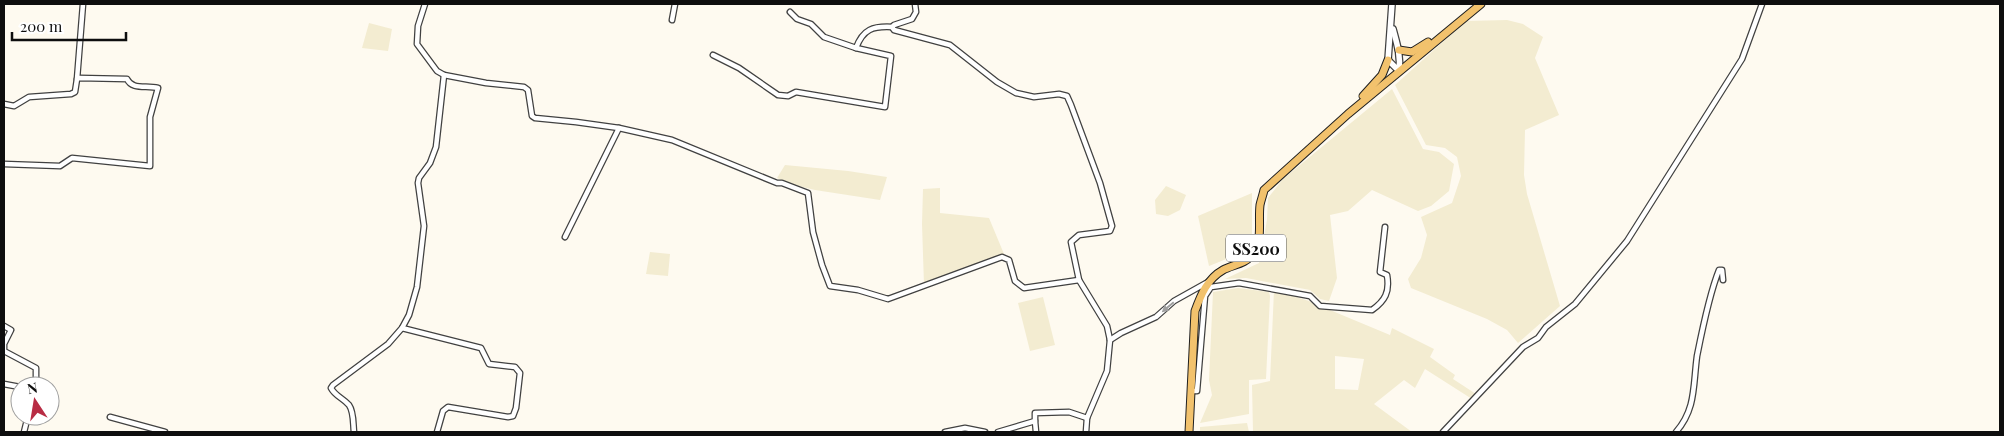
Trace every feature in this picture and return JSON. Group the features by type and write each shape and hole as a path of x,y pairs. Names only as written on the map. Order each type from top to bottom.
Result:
{"main road":[{"name":"SS200","path":"1189,432 1195,311 1202,294 1210,282 1222,271 1248,260 1254,253 1258,242 1260,205 1264,190 1348,114 1481,4"},
{"path":"1399,50 1412,52 1445,32"},
{"path":"1348,114 1382,75 1388,60"}],"street":[{"path":"4,104 14,106 30,97 71,94 75,92 83,4"},
{"path":"425,4 418,26 417,44 432,65 444,75 486,83 524,87 528,90 532,116 535,118 619,128 672,140 777,183 782,183 808,193 813,232 830,286 858,290 888,299 1002,257 1009,260 1015,281 1024,288 1079,280"},
{"path":"672,20 674,4"},
{"path":"856,48 866,30 878,26 892,27 912,19 916,12 915,4"},
{"path":"1392,4 1388,60 1399,71"},
{"path":"1443,432 1523,346 1538,338 1546,327 1575,304 1627,240 1742,58 1762,4"},
{"path":"712,55 740,68 783,96 796,92 885,107 891,56 856,48 824,37 811,24 797,20 790,12"},
{"path":"1391,25 1399,50 1399,71"},
{"path":"892,27 894,30 950,45 997,82 1016,93 1034,97 1059,94 1067,96 1100,183 1112,226 1110,231 1079,235 1071,242 1079,280 1107,326 1110,340 1107,371 1087,418 1086,432"},
{"path":"354,432 349,405 334,394 330,388 376,355 402,328 409,316 417,287 424,226 418,183 419,178 430,163 436,147 444,75"},
{"path":"4,164 60,166 72,158 150,166 150,117 158,88 133,86 126,79 77,79"},
{"path":"565,236 607,156 619,128"},
{"path":"1191,391 1198,391 1205,296 1211,287 1239,282 1310,296 1320,306 1372,310 1384,302 1388,283 1387,275 1380,272 1385,227"},
{"path":"1676,432 1685,422 1690,412 1698,355 1719,270 1722,270 1723,280"},
{"path":"1110,340 1156,317 1174,301 1210,282"},
{"path":"4,326 11,330 4,344 4,351 36,368 36,376"},
{"path":"402,328 481,348 489,364 514,367 520,373 516,408 513,416 508,417 448,407 443,411 437,432"},
{"path":"1036,432 1035,413 1070,412 1087,418"},
{"path":"110,417 165,432"},
{"path":"998,432 1035,421"},
{"path":"944,432 964,428 985,432"}],"shaded area":[{"path":"1507,20 1523,24 1543,37 1535,58 1559,115 1525,130 1524,175 1527,194 1560,306 1518,343 1507,330 1487,319 1411,288 1408,279 1421,258 1427,235 1421,217 1452,203 1461,176 1457,157 1445,148 1426,145 1395,85 1466,21"},
{"path":"369,23 392,29 388,51 362,48"},
{"path":"1392,89 1423,149 1439,152 1454,164 1449,191 1431,206 1418,211 1372,190 1348,211 1330,215 1337,278 1329,301 1320,299 1310,290 1246,278 1225,279 1259,263 1267,220 1268,198 1283,179"},
{"path":"785,165 887,177 880,200 815,190 790,184 777,178"},
{"path":"1166,186 1186,195 1180,210 1168,216 1156,214 1155,200"},
{"path":"940,188 940,213 989,218 1004,254 924,285 923,189"},
{"path":"1252,193 1252,241 1244,252 1209,266 1198,216"},
{"path":"650,252 670,254 668,276 646,274"},
{"path":"1238,288 1269,292 1266,379 1249,380 1249,414 1200,423 1212,395 1209,380 1213,292"},
{"path":"1274,290 1309,301 1324,310 1330,310 1390,335 1392,328 1434,349 1430,357 1455,375 1453,379 1476,394 1472,399 1425,369 1415,388 1404,380 1374,404 1412,432 1253,432 1252,385 1270,381","holes":["1335,356 1364,359 1358,390 1335,389"]},
{"path":"1043,297 1055,345 1030,351 1018,303"},
{"path":"1247,423 1249,432 1200,432 1200,427"}]}
